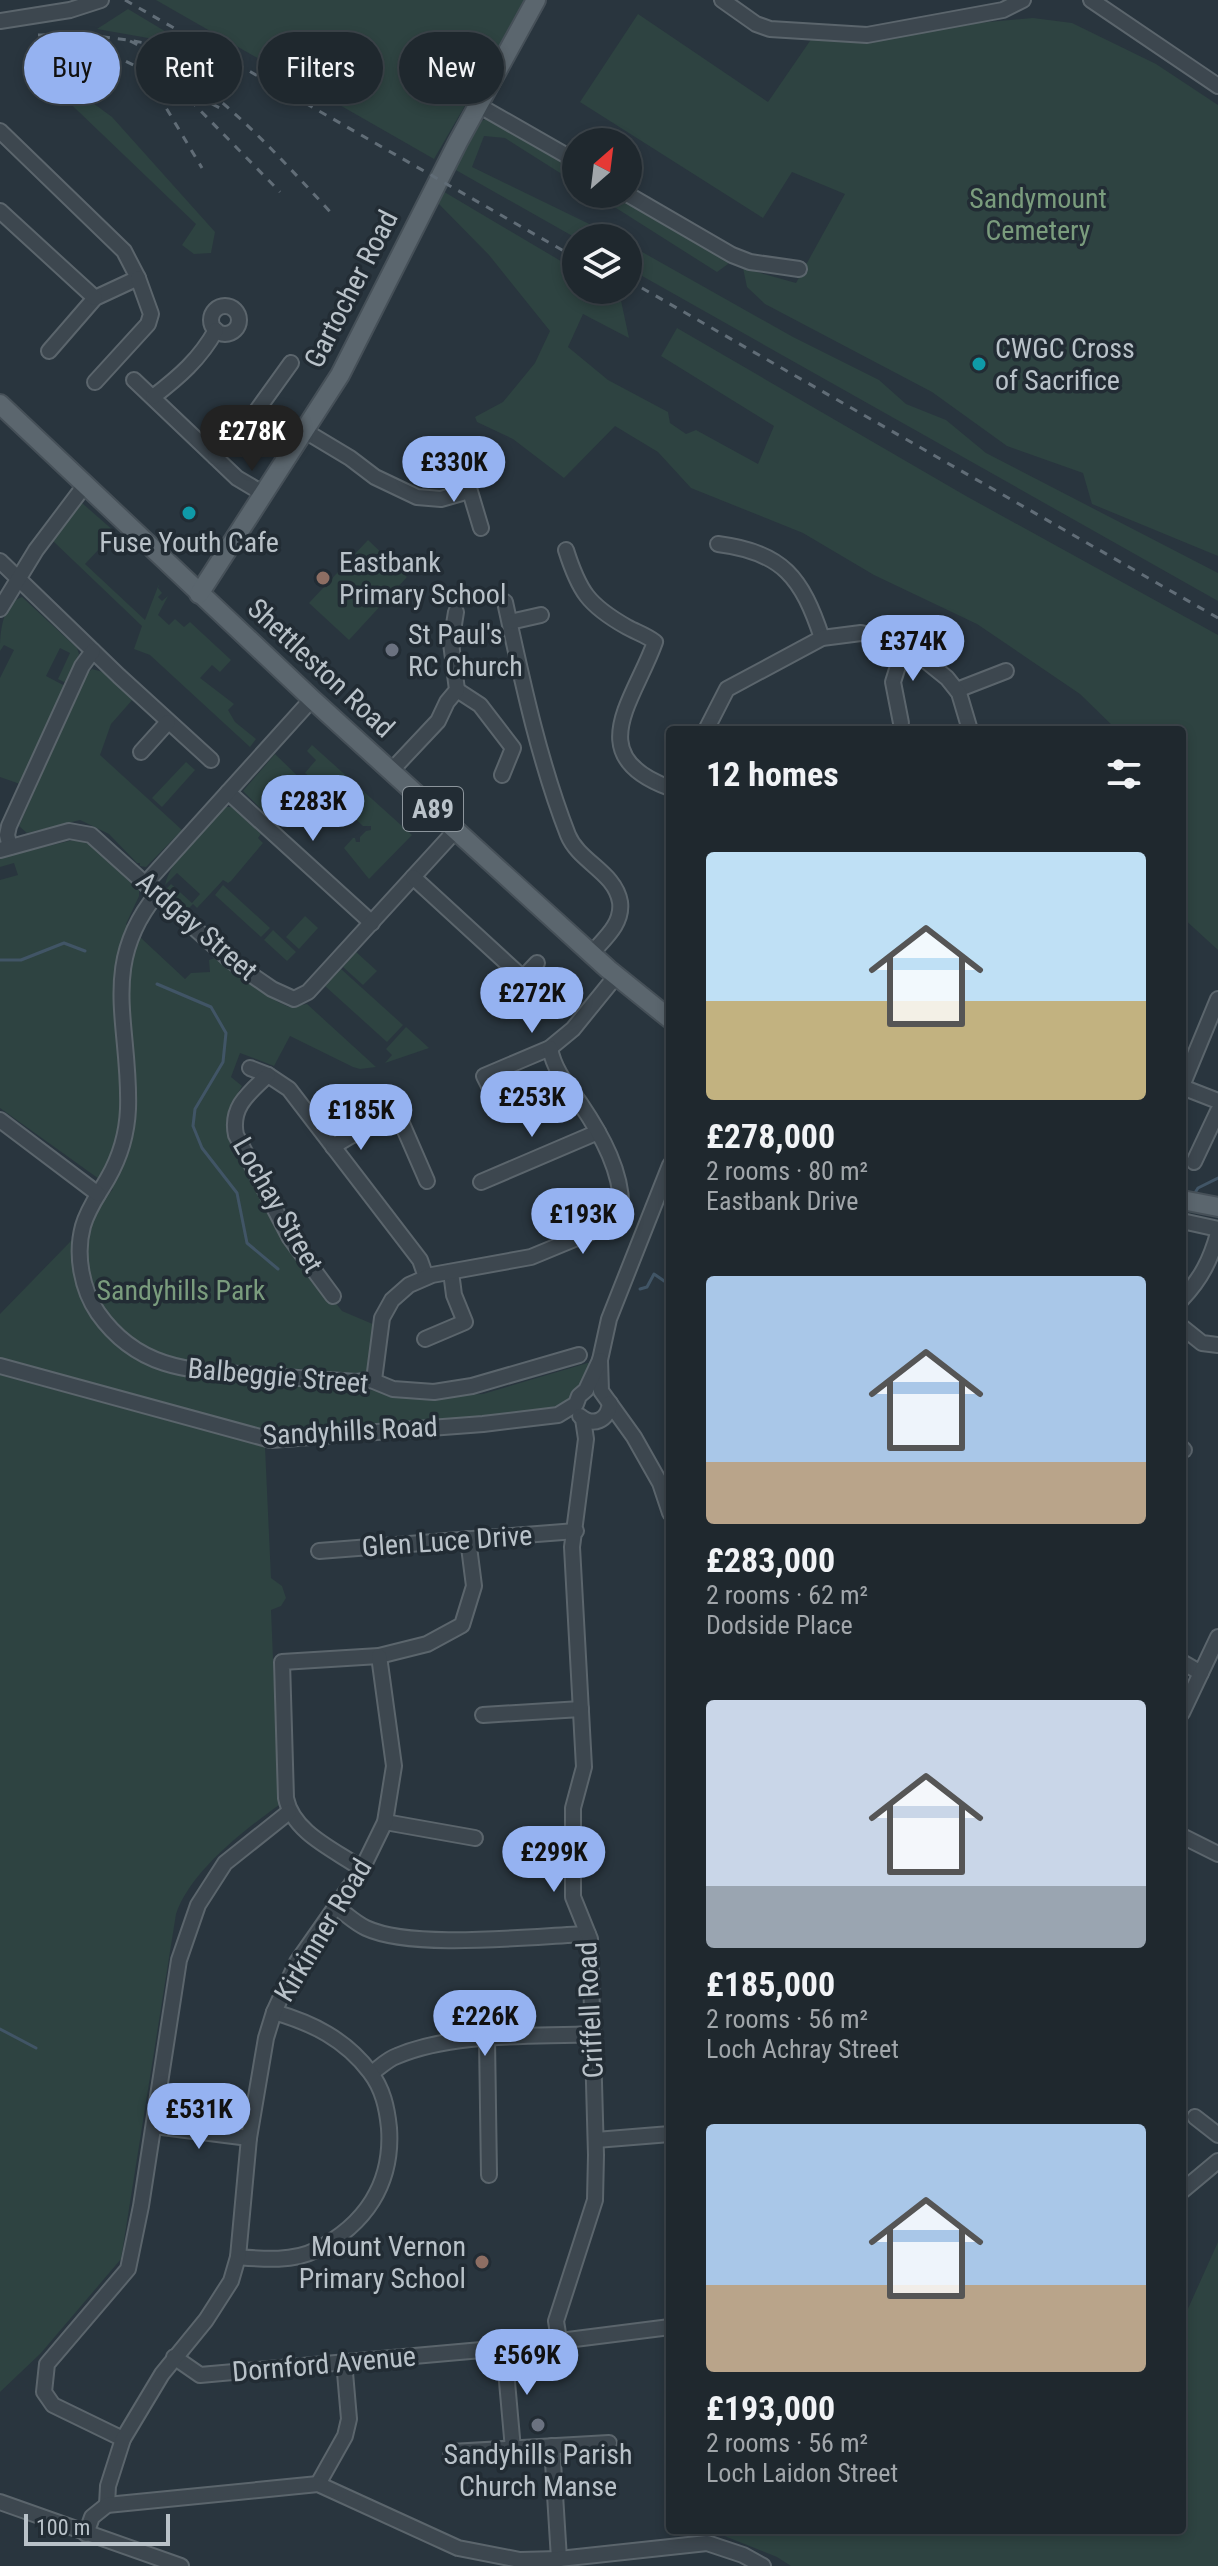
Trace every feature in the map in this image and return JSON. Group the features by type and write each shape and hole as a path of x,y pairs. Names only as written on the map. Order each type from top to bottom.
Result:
{"main road":[{"name":"Gartocher Road","path":"199,594 340,375 478,105 536,0"},
{"name":"Shettleston Road","path":"0,404 312,699 612,972"},
{"name":"A89","path":"612,972 666,1016"},
{"path":"1187,1201 1218,1207"}],"street":[{"path":"722,0 756,24 770,29 867,35 1003,10 1023,0"},
{"path":"1091,0 1218,86"},
{"path":"0,21 70,10 100,1"},
{"path":"478,105 562,153"},
{"path":"0,131 124,251 138,278 151,314 148,324 95,382"},
{"path":"642,203 732,255 750,262 799,269"},
{"path":"0,211 95,298"},
{"path":"49,351 95,298 138,278"},
{"path":"153,397 204,352 216,330"},
{"path":"215,457 240,434 291,363"},
{"path":"266,372 280,381"},
{"path":"134,380 237,478 264,494"},
{"path":"305,431 375,477 417,497 441,499 469,491"},
{"path":"463,468 481,528"},
{"path":"0,609 48,533 85,485"},
{"path":"718,544 747,548 774,561 791,574 810,602 822,638"},
{"path":"566,550 577,583 586,598 603,614 661,641 619,728 620,745 632,767 666,786"},
{"path":"0,561 211,760"},
{"path":"505,602 544,763 567,834 582,857 609,880 620,900 615,926 591,954"},
{"path":"391,771 438,721 457,690 451,643 456,612"},
{"path":"510,622 541,615"},
{"path":"708,726 727,689 822,638 861,633 905,644 947,678 957,690 969,726"},
{"path":"901,723 893,682 905,644"},
{"path":"5,848 9,826 82,666 93,651"},
{"path":"957,690 1006,671"},
{"path":"457,690 480,705 513,748 502,775"},
{"path":"146,883 312,699"},
{"path":"141,752 168,722"},
{"path":"228,792 372,923"},
{"name":"Ardgay Street","path":"5,848 69,831 86,833 101,842 230,960 290,999 306,995 456,830"},
{"path":"413,877 520,981 537,963"},
{"name":"Balbeggie Street","path":"157,894 134,927 122,964 127,1122 119,1155 82,1228 82,1272 88,1298 110,1330 130,1347 156,1361 189,1371 360,1382 374,1380 389,1388 434,1392 472,1386 579,1355"},
{"path":"489,1086 484,1076 550,1048 573,1029 612,972"},
{"path":"1186,1076 1218,999"},
{"path":"374,1380 380,1323 399,1293 426,1277 531,1257 616,1220 621,1213 623,1194 598,1132 553,1064 550,1048"},
{"path":"250,1068 289,1089 420,1260 426,1277"},
{"name":"Lochay Street","path":"268,1075 238,1107 233,1123 236,1135 290,1238 333,1296"},
{"path":"1186,1088 1218,1101"},
{"path":"1194,1162 1218,1111"},
{"path":"333,1147 379,1122 400,1119 427,1181"},
{"path":"0,1120 98,1194"},
{"path":"481,1182 598,1132"},
{"path":"592,1414 593,1390 609,1319 666,1175"},
{"path":"1186,1223 1218,1231 1211,1260 1186,1295"},
{"path":"425,1339 465,1322 454,1295 451,1272"},
{"path":"1186,1330 1202,1343 1218,1345"},
{"name":"Sandyhills Road","path":"0,1366 271,1440 592,1414"},
{"path":"593,1390 579,1396 592,1414 660,1483 666,1501"},
{"name":"Criffell Road","path":"559,2340 556,2321 595,2200 596,2140 588,1934 573,1897 573,1808 584,1767 572,1547 592,1414"},
{"name":"Glen Luce Drive","path":"319,1551 576,1531"},
{"path":"362,1869 301,1828 289,1812 282,1662 379,1656 427,1644 462,1625 474,1586 468,1539"},
{"path":"1186,1705 1218,1637"},
{"name":"Kirkinner Road","path":"107,2505 108,2486 123,2439 174,2357 206,2320 231,2281 238,2257 249,2138 266,2038 274,2012 297,1962 362,1869 385,1822 394,1766 379,1656"},
{"path":"1186,1664 1201,1673"},
{"path":"483,1715 581,1709"},
{"path":"123,2439 53,2405 44,2392 47,2364 128,2269 179,1960 198,1905 225,1863 289,1812"},
{"path":"385,1822 475,1838"},
{"path":"1186,1838 1218,1854"},
{"path":"336,1907 366,1928 398,1937 451,1939 588,1934"},
{"path":"238,2257 263,2259 313,2252 354,2226 372,2202 387,2172 387,2103 372,2073 351,2050 331,2035 308,2022 274,2012"},
{"path":"372,2073 394,2056 426,2046 487,2039 593,2034"},
{"path":"487,2039 489,2175"},
{"path":"1195,2117 1210,2135"},
{"path":"154,2126 249,2138"},
{"path":"596,2140 666,2134"},
{"path":"1186,2188 1218,2161"},
{"name":"Dornford Avenue","path":"174,2357 200,2375 504,2348 666,2327"},
{"path":"504,2348 513,2449"},
{"path":"318,2484 345,2436 349,2419 344,2361"},
{"path":"451,2452 609,2443"},
{"path":"552,2446 559,2559"},
{"path":"86,2534 92,2517 107,2505 318,2484 458,2548 520,2560 559,2559 707,2536 763,2566"},
{"path":"0,2502 181,2566"}],"green space":[{"path":"156,0 526,0 504,38 504,32 399,32 399,104 466,104 434,159 338,104 383,104 383,32 258,32 258,58 242,49 242,32 212,32"},
{"path":"128,9 166,32 136,32 136,36 97,29"},
{"name":"Sandymount Cemetery","path":"638,14 768,102 812,38 875,41 936,28 1033,18 1072,23 1156,64 1218,105 1218,556 1092,504 1083,473 1007,446 932,392 765,304 747,287 743,268 796,283 845,194 792,172 763,218 642,141 642,128 621,128 580,102"},
{"path":"71,104 94,104 112,117 215,232 211,253 194,254 182,245 196,224"},
{"path":"488,118 562,161 562,174 505,138 484,136 472,167 589,224 562,224 562,230 454,169 475,124"},
{"path":"441,190 562,262 562,304 622,304 629,338 583,314 568,347 608,380 668,412 670,423 686,434 696,430 758,464 774,426 661,356 677,328 966,496 1218,635 1218,950 1186,921 1186,726 1113,726 1080,694 977,624 874,575 803,533 691,488 658,452 615,426 564,478 513,439 477,422 475,417 503,402 535,363 550,331 489,255 436,201"},
{"path":"642,207 727,256 728,264 717,272 616,208"},
{"path":"642,252 793,337 879,380 906,404 946,420 986,453 1218,573 1218,601 642,276"},
{"path":"82,503 115,532 85,564 145,620 159,584 162,593 158,597 162,601 168,596 158,615 169,625 175,619 184,627 190,622 231,660 220,672 212,665 200,678 234,704 228,710 235,722 256,739 250,747 150,655 134,649 142,626 53,541"},
{"path":"368,540 407,577 349,640 309,603"},
{"path":"22,597 77,648 79,654 66,683 58,679 70,653 60,648 46,676 65,686 20,784 0,777 0,678 14,650 4,645 0,651 6,612"},
{"path":"92,669 103,672 133,699 111,724 100,755 182,830 146,867 140,866 109,834 80,820 27,833 19,826 86,675"},
{"path":"312,745 412,835 369,879 344,848 353,838 360,842 360,837 371,830 371,826 363,826 347,814 345,812 350,812 350,807 342,807 314,784 319,783 318,778 311,778 305,773 316,760 307,751"},
{"path":"275,754 307,785 274,822 243,791"},
{"path":"186,762 195,770 162,807 152,798"},
{"path":"225,807 232,807 261,834 258,838 263,843 231,881 223,880 197,908 193,904 187,910 165,890 171,884 192,903 200,894 177,873 165,885 174,864 190,843"},
{"name":"Sandyhills Park","path":"73,840 88,843 139,890 126,924 185,979 191,973 210,972 209,960 215,958 278,1002 289,1007 307,1004 376,1067 353,1067 290,1036 274,1066 240,1053 231,1077 242,1086 232,1106 229,1122 229,1128 280,1231 342,1311 375,1325 368,1390 438,1396 483,1394 591,1362 584,1382 572,1396 555,1406 535,1412 271,1433 0,1361 0,1314 69,1243 113,1189 0,1108 0,880 18,875 14,863 0,867 0,858"},
{"path":"223,885 270,928 261,937 215,895"},
{"path":"305,916 318,928 299,949 286,937"},
{"path":"273,930 296,952 287,961 264,940"},
{"path":"356,952 377,971 363,985 343,967"},
{"path":"341,969 403,1025 387,1042 325,986"},
{"path":"406,1027 429,1048 385,1063 392,1055 386,1049"},
{"path":"0,1375 265,1447 271,1578 282,1586 286,1598 281,1606 271,1610 279,1805 206,1867 193,1882 176,1914 121,2259 41,2353 0,2392"},
{"path":"1218,2242 1218,2566 791,2566 777,2557 722,2535 1186,2534 1186,2313"}],"waterway":[{"path":"0,960 21,960 64,943 85,951"},
{"path":"157,984 211,1007 226,1033 223,1062 195,1109 193,1126 202,1148 237,1193 247,1243 278,1269"},
{"path":"1193,1196 1198,1188 1218,1178"},
{"path":"640,1289 647,1287 654,1274 666,1282"},
{"path":"0,2029 36,2048"}],"railway":[{"path":"125,0 562,250"},
{"path":"120,39 136,42"},
{"path":"130,41 189,76 215,97 265,142 335,217"},
{"path":"120,58 222,109"},
{"path":"164,104 202,168"},
{"path":"194,104 280,192"},
{"path":"642,288 1218,618"}],"place":[{"name":"CWGC Cross of Sacrifice","path":"979,364"},
{"name":"Fuse Youth Cafe","path":"189,513"},
{"name":"Eastbank Primary School","path":"323,578"},
{"name":"St Paul's RC Church","path":"392,650"},
{"name":"Mount Vernon Primary School","path":"482,2262"},
{"name":"Sandyhills Parish Church Manse","path":"538,2425"}]}
